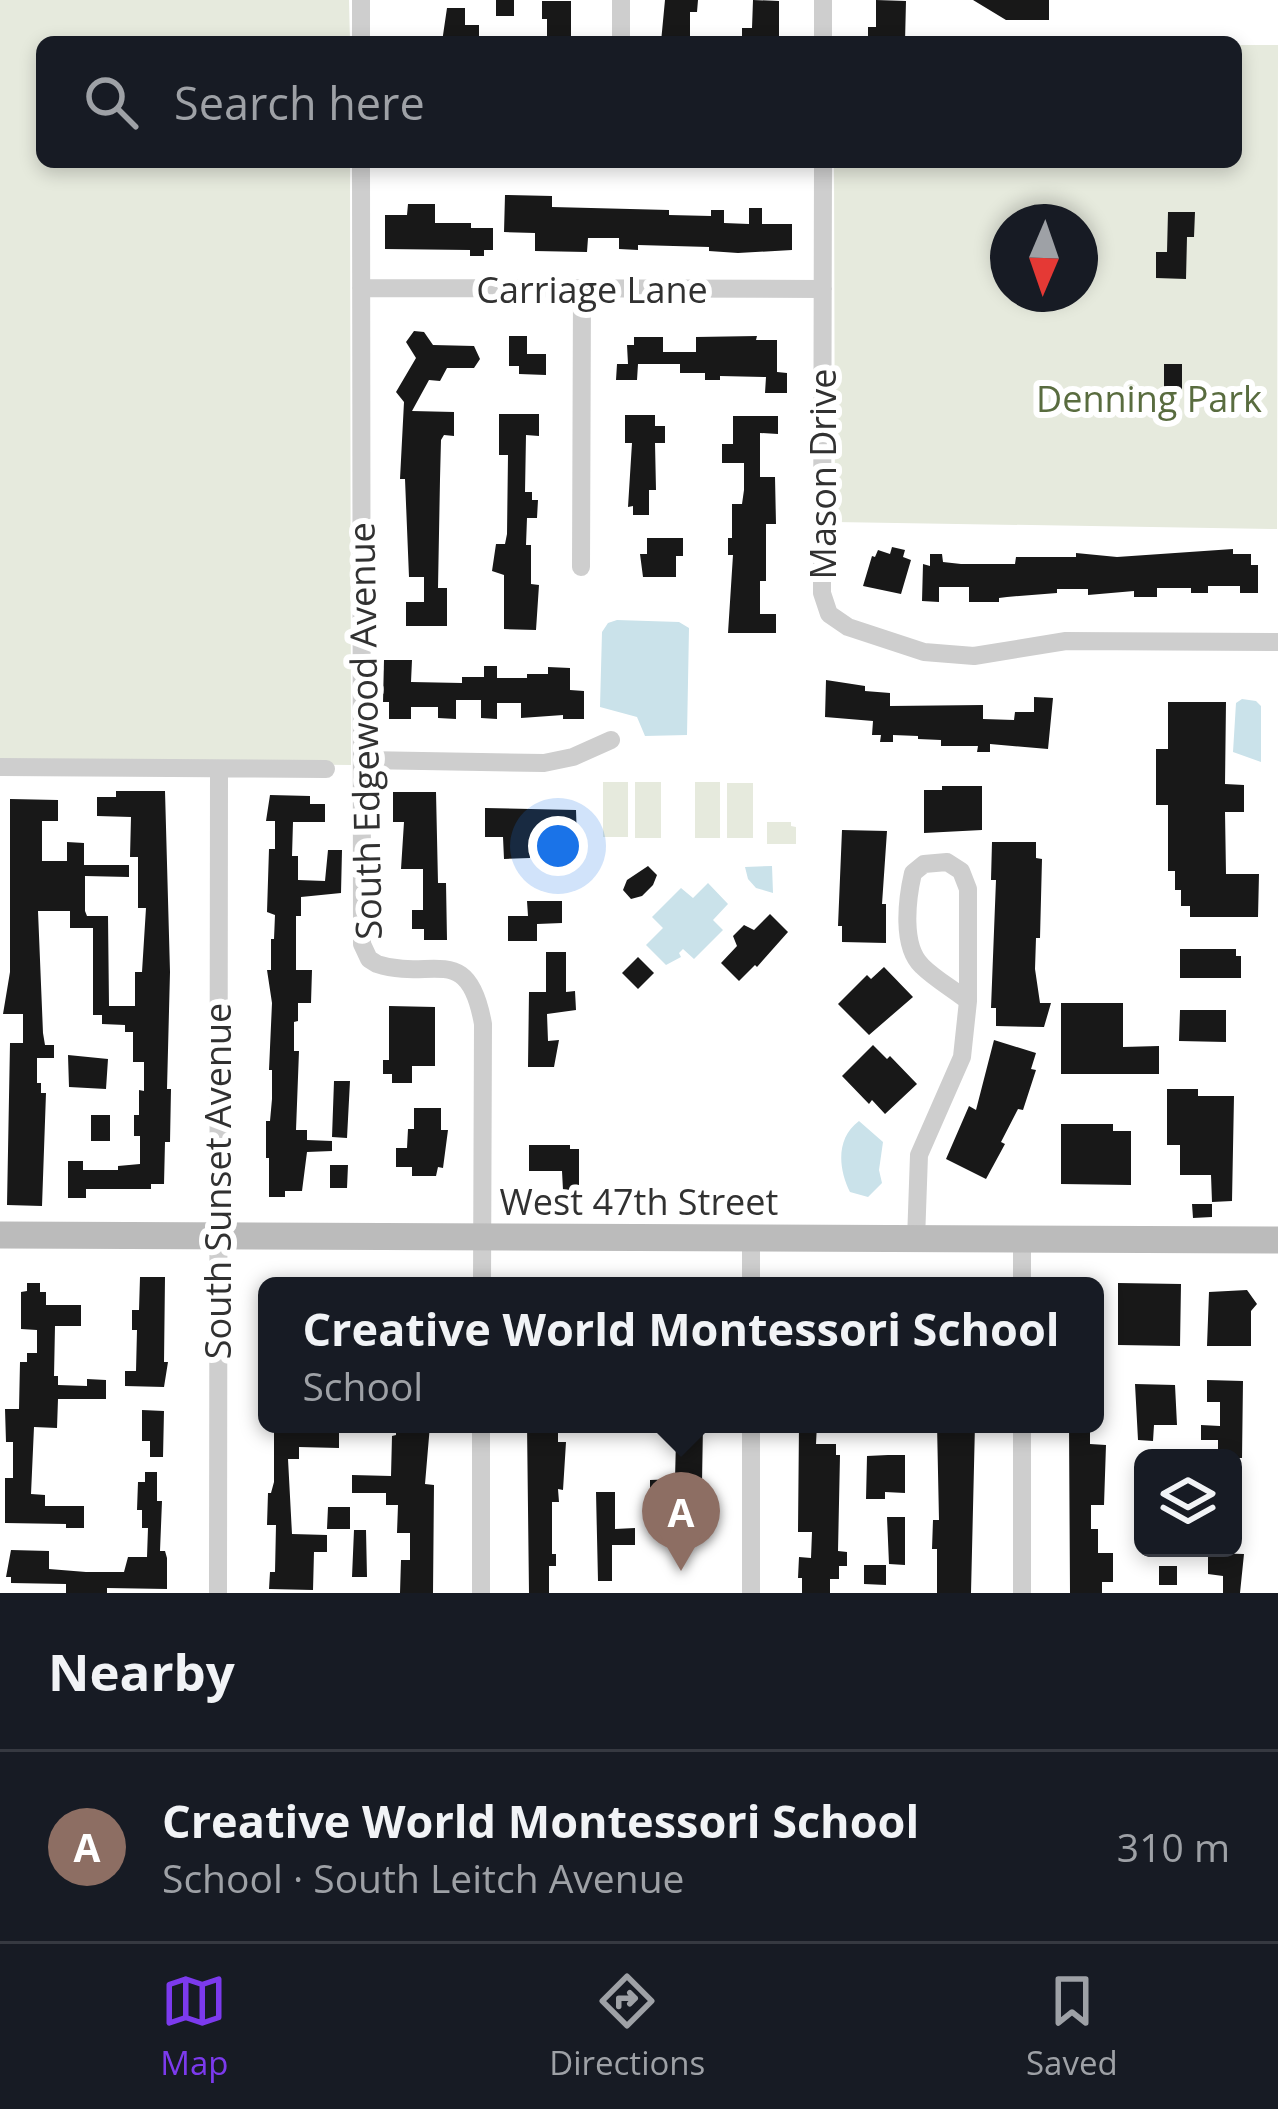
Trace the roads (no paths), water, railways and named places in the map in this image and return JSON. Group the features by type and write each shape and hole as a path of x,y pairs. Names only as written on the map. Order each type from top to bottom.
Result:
{"main road":[{"name":"West 47th Street","path":"0,1235 1278,1240"}],"street":[{"path":"361,0 361,36"},
{"path":"621,0 621,36"},
{"path":"823,0 823,36"},
{"name":"South Edgewood Avenue","path":"361,168 364,952 385,968 443,968 464,977 478,994 483,1024 482,1277"},
{"name":"Mason Drive","path":"823,168 822,593 829,614 848,627 941,654 974,656 1066,641 1278,643"},
{"name":"Carriage Lane","path":"361,288 823,290"},
{"path":"581,568 582,291"},
{"path":"364,760 544,763 611,740"},
{"path":"0,767 326,769"},
{"name":"South Sunset Avenue","path":"218,1593 219,769"},
{"path":"916,1240 919,1155 962,1057 968,1001 968,889 961,871 947,862 924,864 913,873 909,893 910,948 921,965 968,1001"},
{"path":"751,1239 751,1277"},
{"path":"1022,1241 1022,1277"},
{"path":"481,1433 481,1593"},
{"path":"751,1433 751,1593"},
{"path":"1022,1433 1022,1593"}],"water":[{"path":"617,620 679,622 689,628 687,735 645,736 637,717 600,707 602,632"},
{"path":"1242,699 1261,706 1261,762 1233,752 1236,703"},
{"path":"772,866 773,893 756,888 748,879 745,867"},
{"path":"708,883 728,904 713,920 723,930 694,959 683,949 681,957 666,965 646,945 663,928 652,917 681,888 693,898"},
{"path":"859,1121 883,1142 882,1183 868,1197 850,1192 843,1173 843,1145"}],"place":[{"name":"Creative World Montessori School","path":"681,1571"}],"park label":[{"name":"Denning Park","path":"1149,399"}]}
